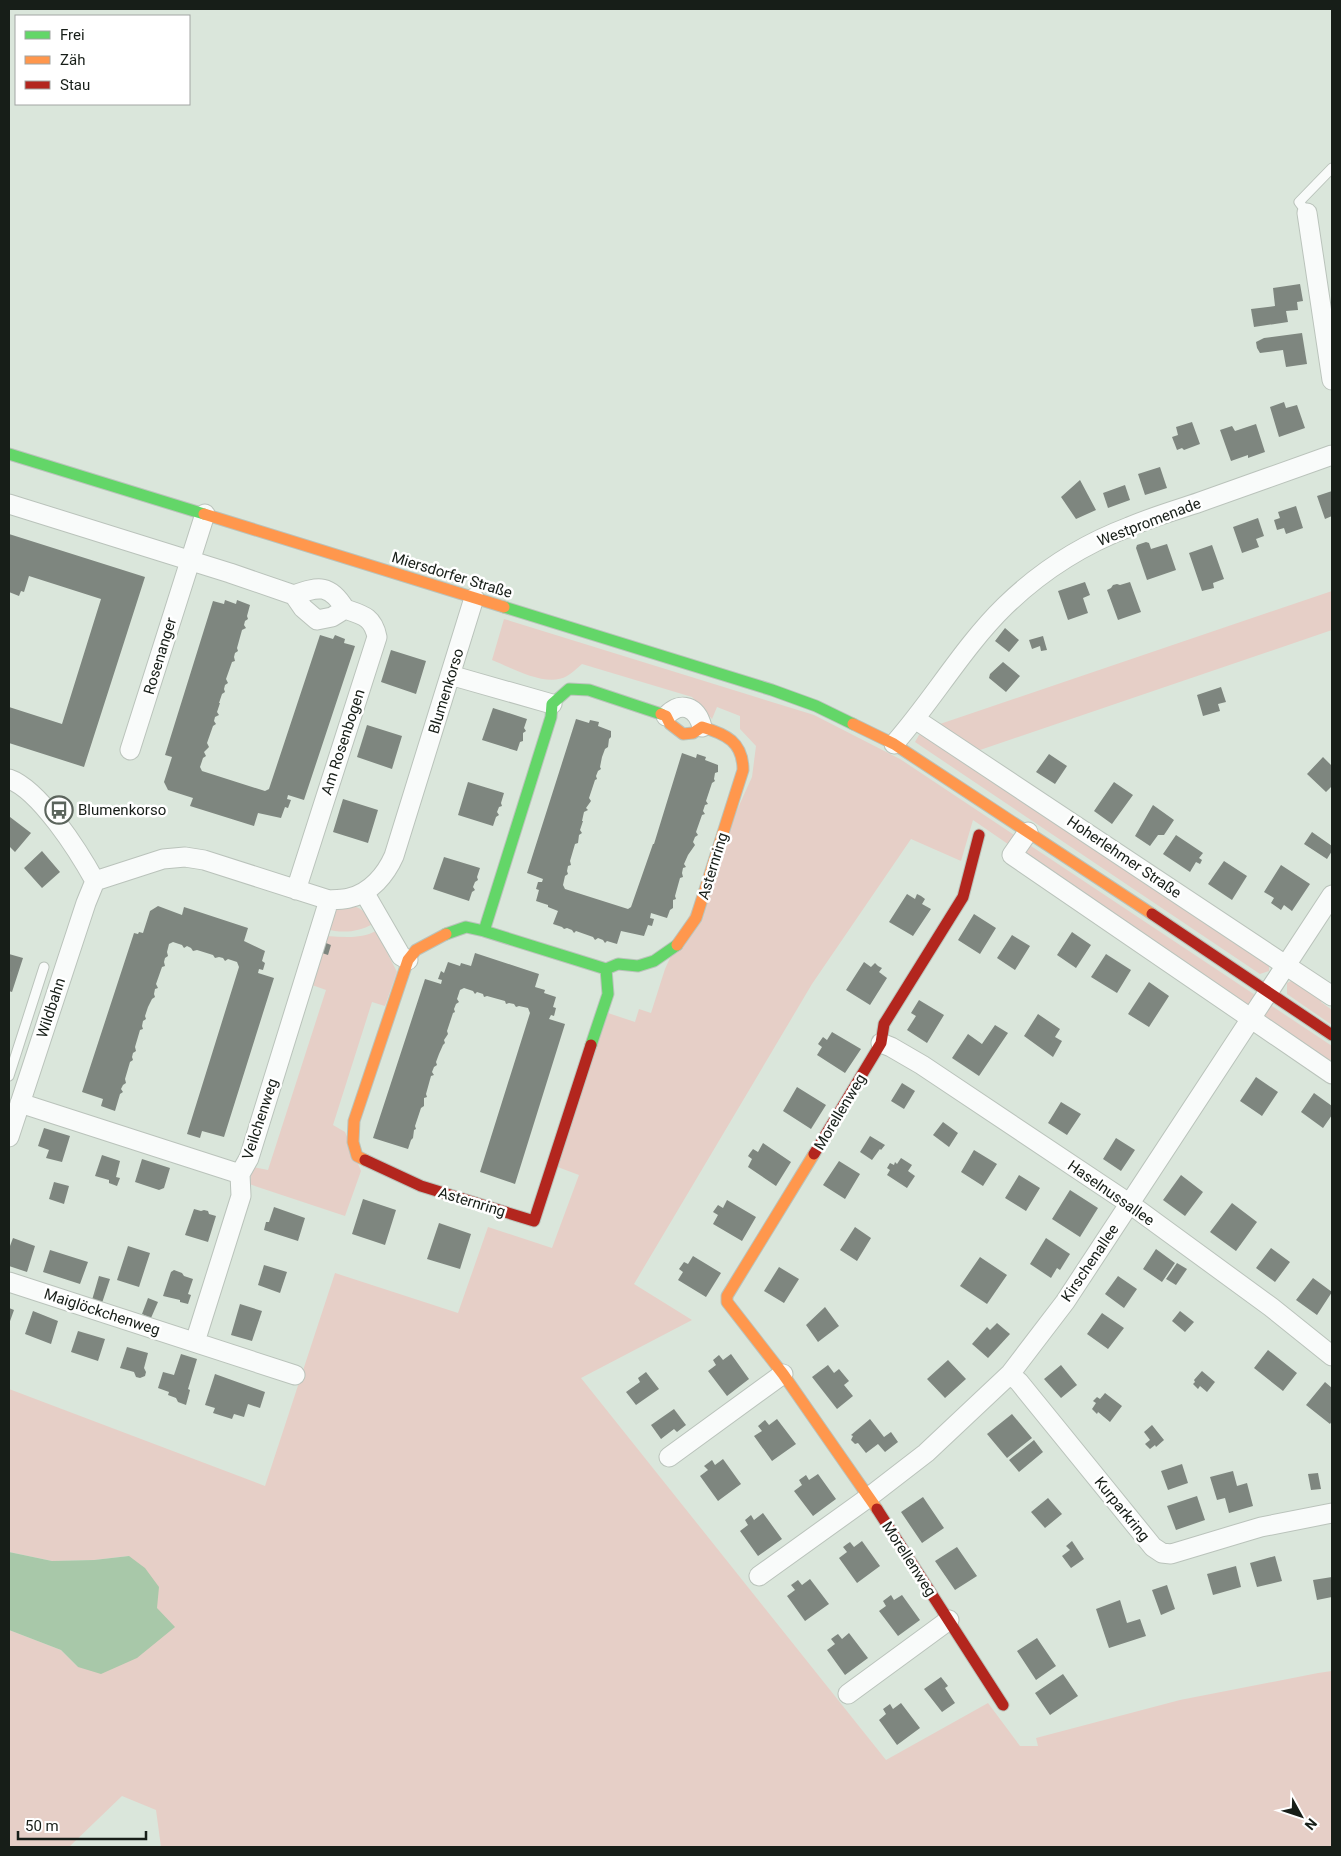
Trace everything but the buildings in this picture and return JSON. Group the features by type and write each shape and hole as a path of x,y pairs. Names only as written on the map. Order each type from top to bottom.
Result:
{"street":[{"path":"1307,213 1332,380"},
{"name":"Miersdorfer Straße","path":"9,454 781,693 816,706 888,740"},
{"name":"Westpromenade","path":"888,740 915,719 982,630 1006,605 1032,583 1063,561 1128,527 1332,455"},
{"path":"9,504 294,595 303,608 317,620 332,617 345,609"},
{"name":"Rosenanger","path":"130,750 204,514"},
{"name":"Am Rosenbogen","path":"294,595 312,589 326,590 337,595 345,609 363,616 375,626 377,637 296,890"},
{"name":"Blumenkorso","path":"95,881 163,859 185,857 204,860 329,900 350,898 364,892 388,870 394,856 474,598"},
{"path":"450,675 552,704 550,717 484,931"},
{"name":"Asternring","path":"552,704 569,689 589,690 666,716 673,709 681,706 691,709 700,719 702,727 728,737 741,751 743,770 696,918 676,947 654,961 638,966 618,964 606,969 466,927 444,934 416,950 408,960 354,1121 353,1142 357,1156 376,1168 429,1189 534,1221 608,994 606,969"},
{"name":"Hoherlehmer Straße","path":"915,719 1332,996"},
{"path":"888,740 1332,1035"},
{"path":"9,779 26,788 37,797 85,862 95,881"},
{"path":"1028,832 1012,855 1332,1074"},
{"name":"Morellenweg","path":"979,835 963,896 884,1024 881,1043 727,1296 727,1302 783,1374 869,1497 1003,1705"},
{"name":"Wildbahn","path":"10,1127 20,1102 38,1017 95,881"},
{"path":"364,892 401,956 408,960"},
{"name":"Kirschenallee","path":"869,1497 926,1453 1010,1374 1065,1302 1332,895"},
{"name":"Veilchenweg","path":"20,1102 240,1174 249,1158 329,900"},
{"name":"Haselnussallee","path":"881,1043 922,1065 1130,1204 1271,1307 1332,1356"},
{"path":"195,1342 241,1196 240,1174"},
{"name":"Maiglöckchenweg","path":"9,1282 296,1375"},
{"path":"668,1457 783,1374"},
{"name":"Kurparkring","path":"1010,1374 1019,1382 1153,1547 1162,1553 1171,1554 1272,1525 1332,1513"},
{"path":"758,1576 869,1497"},
{"path":"848,1694 949,1620"}],"lane":[{"path":"1307,213 1299,202 1332,168"},
{"path":"9,1076 38,1017 44,967"}],"shaded area":[{"path":"1332,591 1332,630 980,750 940,724"},
{"path":"504,619 814,715 900,759 1332,1046 1332,1064 1213,985 973,820 961,861 911,839 812,984 634,1284 692,1320 581,1378 886,1760 988,1703 1020,1746 1038,1746 1036,1738 1180,1700 1332,1671 1332,1847 161,1847 156,1810 122,1796 69,1847 9,1847 9,1630 61,1650 78,1667 157,1608 129,1556 94,1560 52,1561 9,1552 9,1389 265,1486 335,1273 458,1313 488,1227 552,1248 579,1175 555,1166 605,1012 635,1022 639,1009 651,1013 665,969 752,777 756,746 740,729 740,716 717,707 712,719 692,697 582,664 569,675 559,679 550,680 519,672 492,660"},
{"path":"925,734 1269,963 1269,971 1260,974 915,742 919,735"},
{"path":"353,906 363,911 373,924 349,931 325,929 335,909"},
{"path":"376,931 397,972 385,1006 372,1002 333,1125 345,1132 361,1171 345,1216 249,1184 253,1167 268,1170 326,990 312,985 327,936 358,936"},
{"path":"1295,979 1320,995 1321,1002 1332,1010 1332,1025 1287,994 1287,983"},
{"path":"9,1552 52,1561 94,1560 129,1556 145,1568 159,1587 157,1608 175,1627 137,1658 101,1674 78,1667 61,1650 9,1630"}],"traffic: fast":[{"path":"9,454 204,514"},
{"path":"504,607 772,690 816,706 853,724"},
{"path":"484,931 551,717 552,704 569,689 589,690 661,714"},
{"path":"446,934 466,927 606,969 618,964 638,966 654,961 677,945"},
{"path":"591,1045 608,994 606,969"}],"traffic: slow":[{"path":"204,514 504,607"},
{"path":"661,714 666,716 670,724 683,734 693,733 702,727 726,736 740,752 743,770 696,918 677,945"},
{"path":"853,724 894,744 1152,914"},
{"path":"365,1160 357,1156 353,1142 354,1121 408,960 416,950 446,934"},
{"path":"814,1154 727,1296 727,1302 783,1374 877,1509"}],"traffic: jam":[{"path":"814,1154 881,1043 884,1024 963,897 979,835"},
{"path":"1152,914 1332,1035"},
{"path":"365,1160 421,1186 534,1221 591,1045"},
{"path":"877,1509 1003,1705"}],"place":[{"name":"Blumenkorso","path":"59,810"}]}
